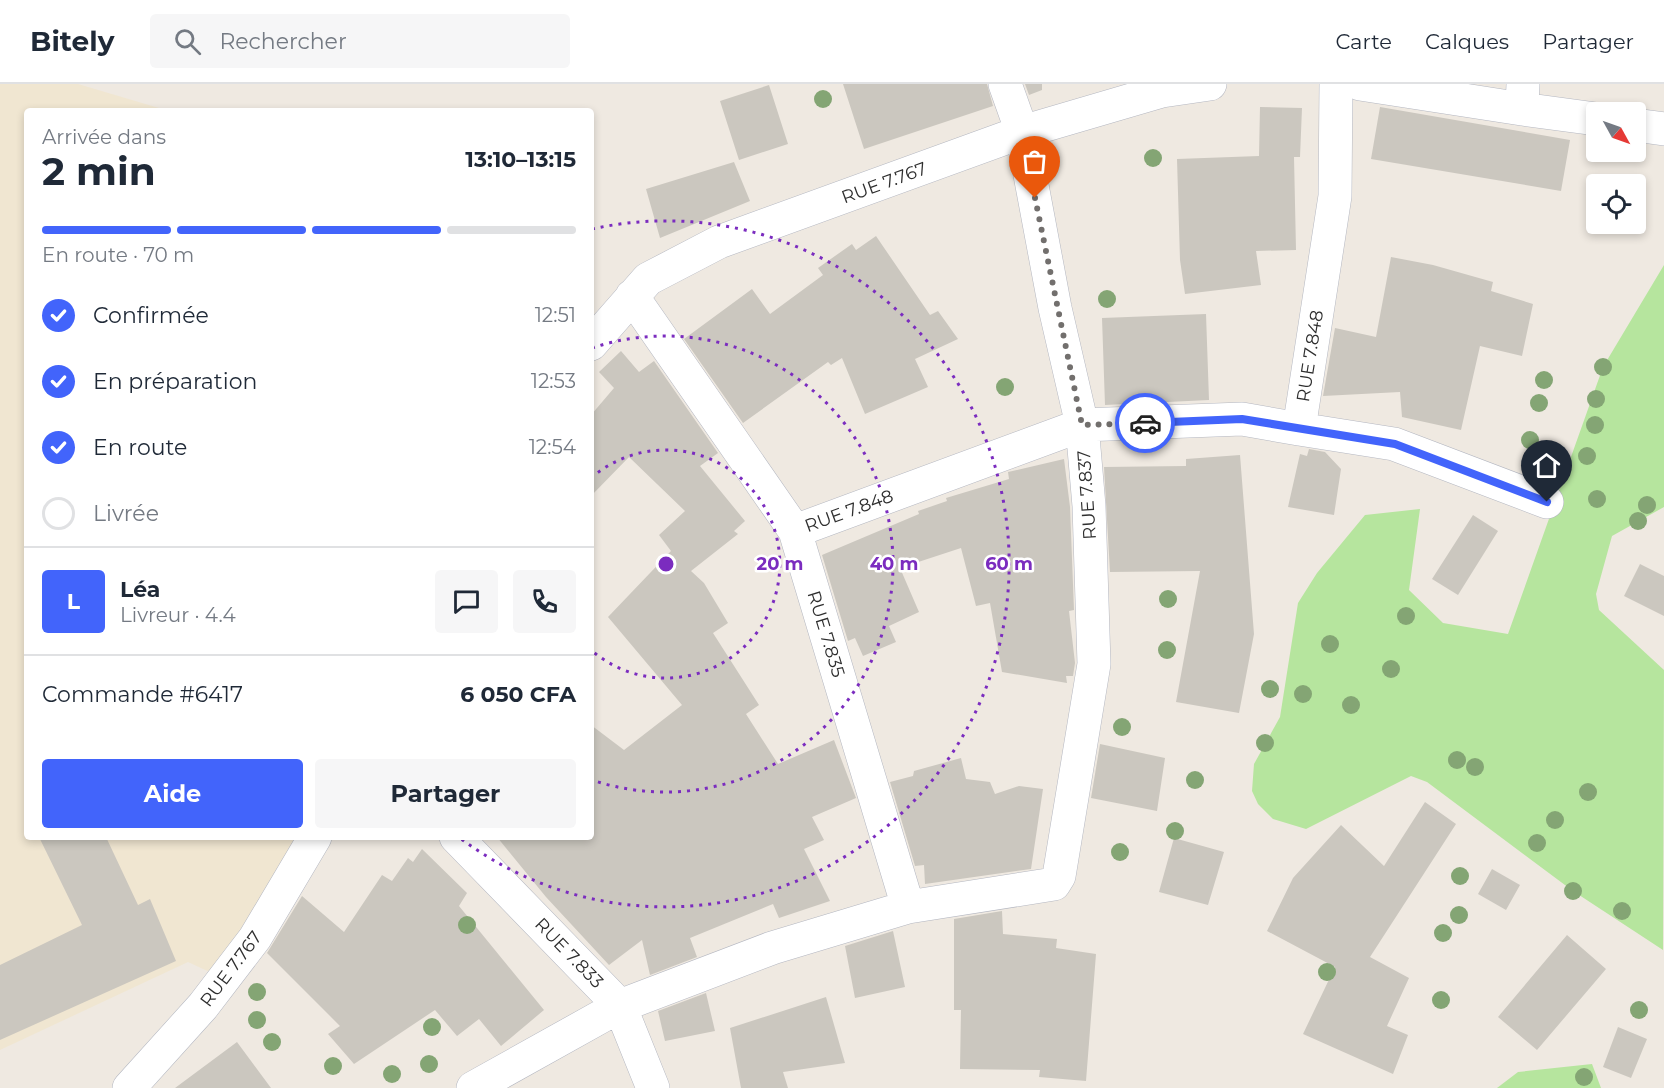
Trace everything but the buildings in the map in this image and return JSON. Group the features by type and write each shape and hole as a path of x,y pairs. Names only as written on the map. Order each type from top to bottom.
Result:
{"street":[{"name":"RUE 7.837","path":"908,907 1054,884 1059,876 1094,664 1089,506 1082,425 1055,308 1023,132 1005,84"},
{"name":"RUE 7.767","path":"594,340 648,279 719,242 1023,132 1162,91 1210,84"},
{"name":"RUE 7.848","path":"795,531 1082,425 1242,419 1299,429 1335,196 1336,84"},
{"path":"1360,84 1522,96 1586,116"},
{"path":"1646,127 1664,129"},
{"name":"RUE 7.835","path":"632,296 795,531 908,907"},
{"path":"1299,429 1395,444 1547,502"},
{"name":"RUE 7.767","path":"129,1088 203,1006 255,938 313,840"},
{"name":"RUE 7.833","path":"459,840 620,1006 652,1088"},
{"path":"473,1088 620,1006 772,948 908,907"}],"shaded area":[{"path":"0,84 78,84 159,108 24,108 24,840 297,840 214,974 188,962 0,1050"}],"green space":[{"path":"1664,265 1664,507 1612,536 1596,594 1599,610 1664,670 1663,950 1573,891 1427,782 1411,776 1306,829 1273,819 1258,804 1252,791 1254,764 1280,717 1298,603 1317,573 1365,515 1420,509 1409,590 1443,623 1508,634 1603,367"},
{"path":"1592,1064 1601,1088 1497,1088 1518,1072"}],"way so far":[{"path":"1035,198 1055,308 1082,425 1145,423"}],"route":[{"path":"1145,423 1242,419 1395,444 1547,502"}]}
